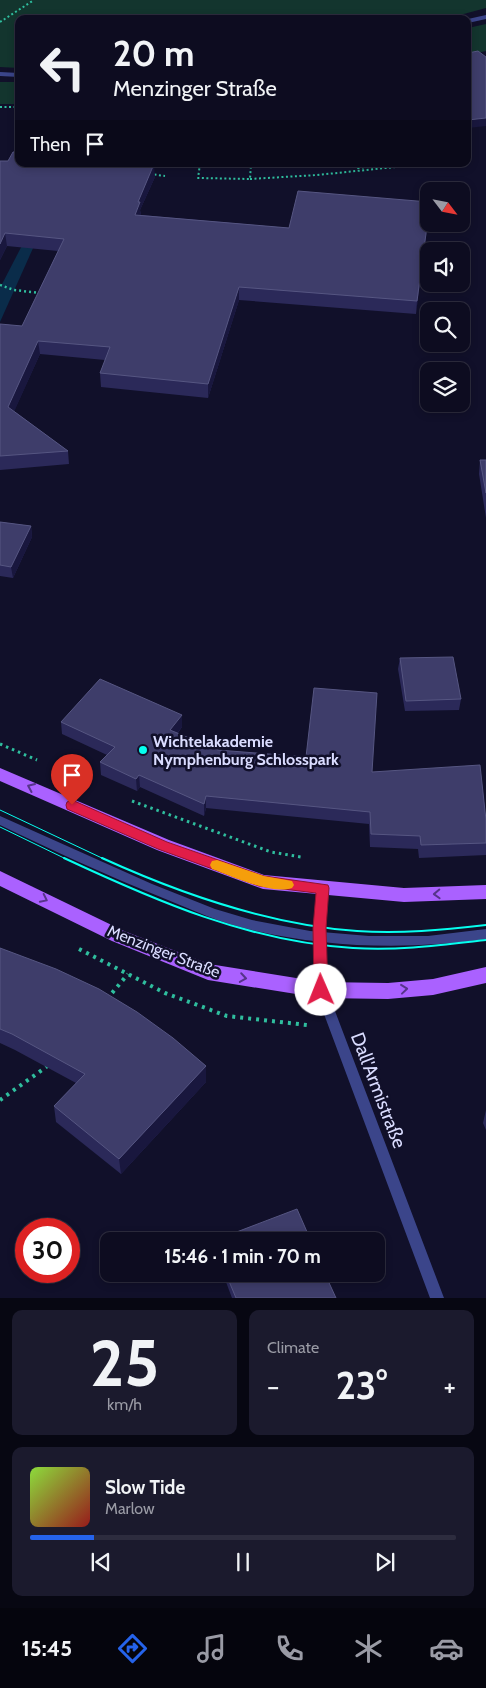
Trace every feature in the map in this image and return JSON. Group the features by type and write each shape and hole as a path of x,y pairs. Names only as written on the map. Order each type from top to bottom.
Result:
{"main road":[{"path":"0,774 163,845 263,882 404,895 486,892"},
{"name":"Menzinger Straße","path":"0,878 118,936 208,972 321,990 388,991 433,987 486,974"}],"street":[{"path":"471,20 486,17"},
{"path":"0,74 15,75"},
{"path":"0,820 86,862 205,910 252,924 343,940 422,942 486,934"},
{"name":"Dall'Armistraße","path":"323,888 320,936 321,990 437,1298"}],"path":[{"path":"0,22 34,0"},
{"path":"0,107 15,107"},
{"path":"200,167 198,178 250,179 382,167"},
{"path":"250,179 251,167"},
{"path":"357,167 369,167"},
{"path":"146,174 165,176"},
{"path":"0,285 14,290 40,293 36,301"},
{"path":"0,744 42,763"},
{"path":"128,800 271,852 305,858"},
{"path":"101,1006 128,974"},
{"path":"0,1100 47,1067 53,1060"}],"green space":[{"path":"0,0 486,0 486,8 460,15 15,15 15,68 0,67"},
{"path":"486,24 486,51 471,54 471,27"},
{"path":"0,82 15,82 15,104 0,104"}],"water":[{"path":"29,232 38,237 0,322 0,288"}],"building":[{"path":"478,51 486,57 486,118 471,120 471,52"},
{"path":"13,152 15,152 15,167 153,167 138,202 140,202 135,215 289,228 298,191 420,201 420,232 426,232 425,242 420,242 420,278 417,301 239,287 208,384 100,373 110,347 38,341 8,407 68,451 0,456 0,324 22,326 64,239 5,233 0,244 0,161 8,161"},
{"path":"480,460 486,460 486,493"},
{"path":"0,522 31,526 11,567 0,565"},
{"path":"453,657 461,699 406,701 400,658"},
{"path":"100,679 182,715 170,730 218,750 306,757 314,688 377,693 372,772 480,765 486,820 486,843 421,845 420,836 371,834 370,812 206,796 204,804 139,775 136,779 100,762 115,747 61,722"},
{"path":"0,948 56,969 99,989 137,1012 173,1038 206,1066 119,1159 54,1106 85,1074 0,1029"},
{"path":"297,1209 307,1232 237,1232"},
{"path":"229,1282 329,1282 336,1298 236,1298"}],"tram line":[{"path":"0,810 104,859"},
{"path":"0,827 66,859"},
{"path":"64,858 133,889 204,917 277,937 315,944 370,949 420,947 486,940"},
{"path":"102,858 163,884 226,906 258,915 324,928 389,932 486,925"}],"slow traffic":[{"path":"217,865 263,882 287,885"}],"place":[{"name":"Wichtelakademie Nymphenburg Schlosspark","path":"143,750"}],"route":[{"path":"72,805 163,845 263,882 323,888 319,928 321,990"}]}
